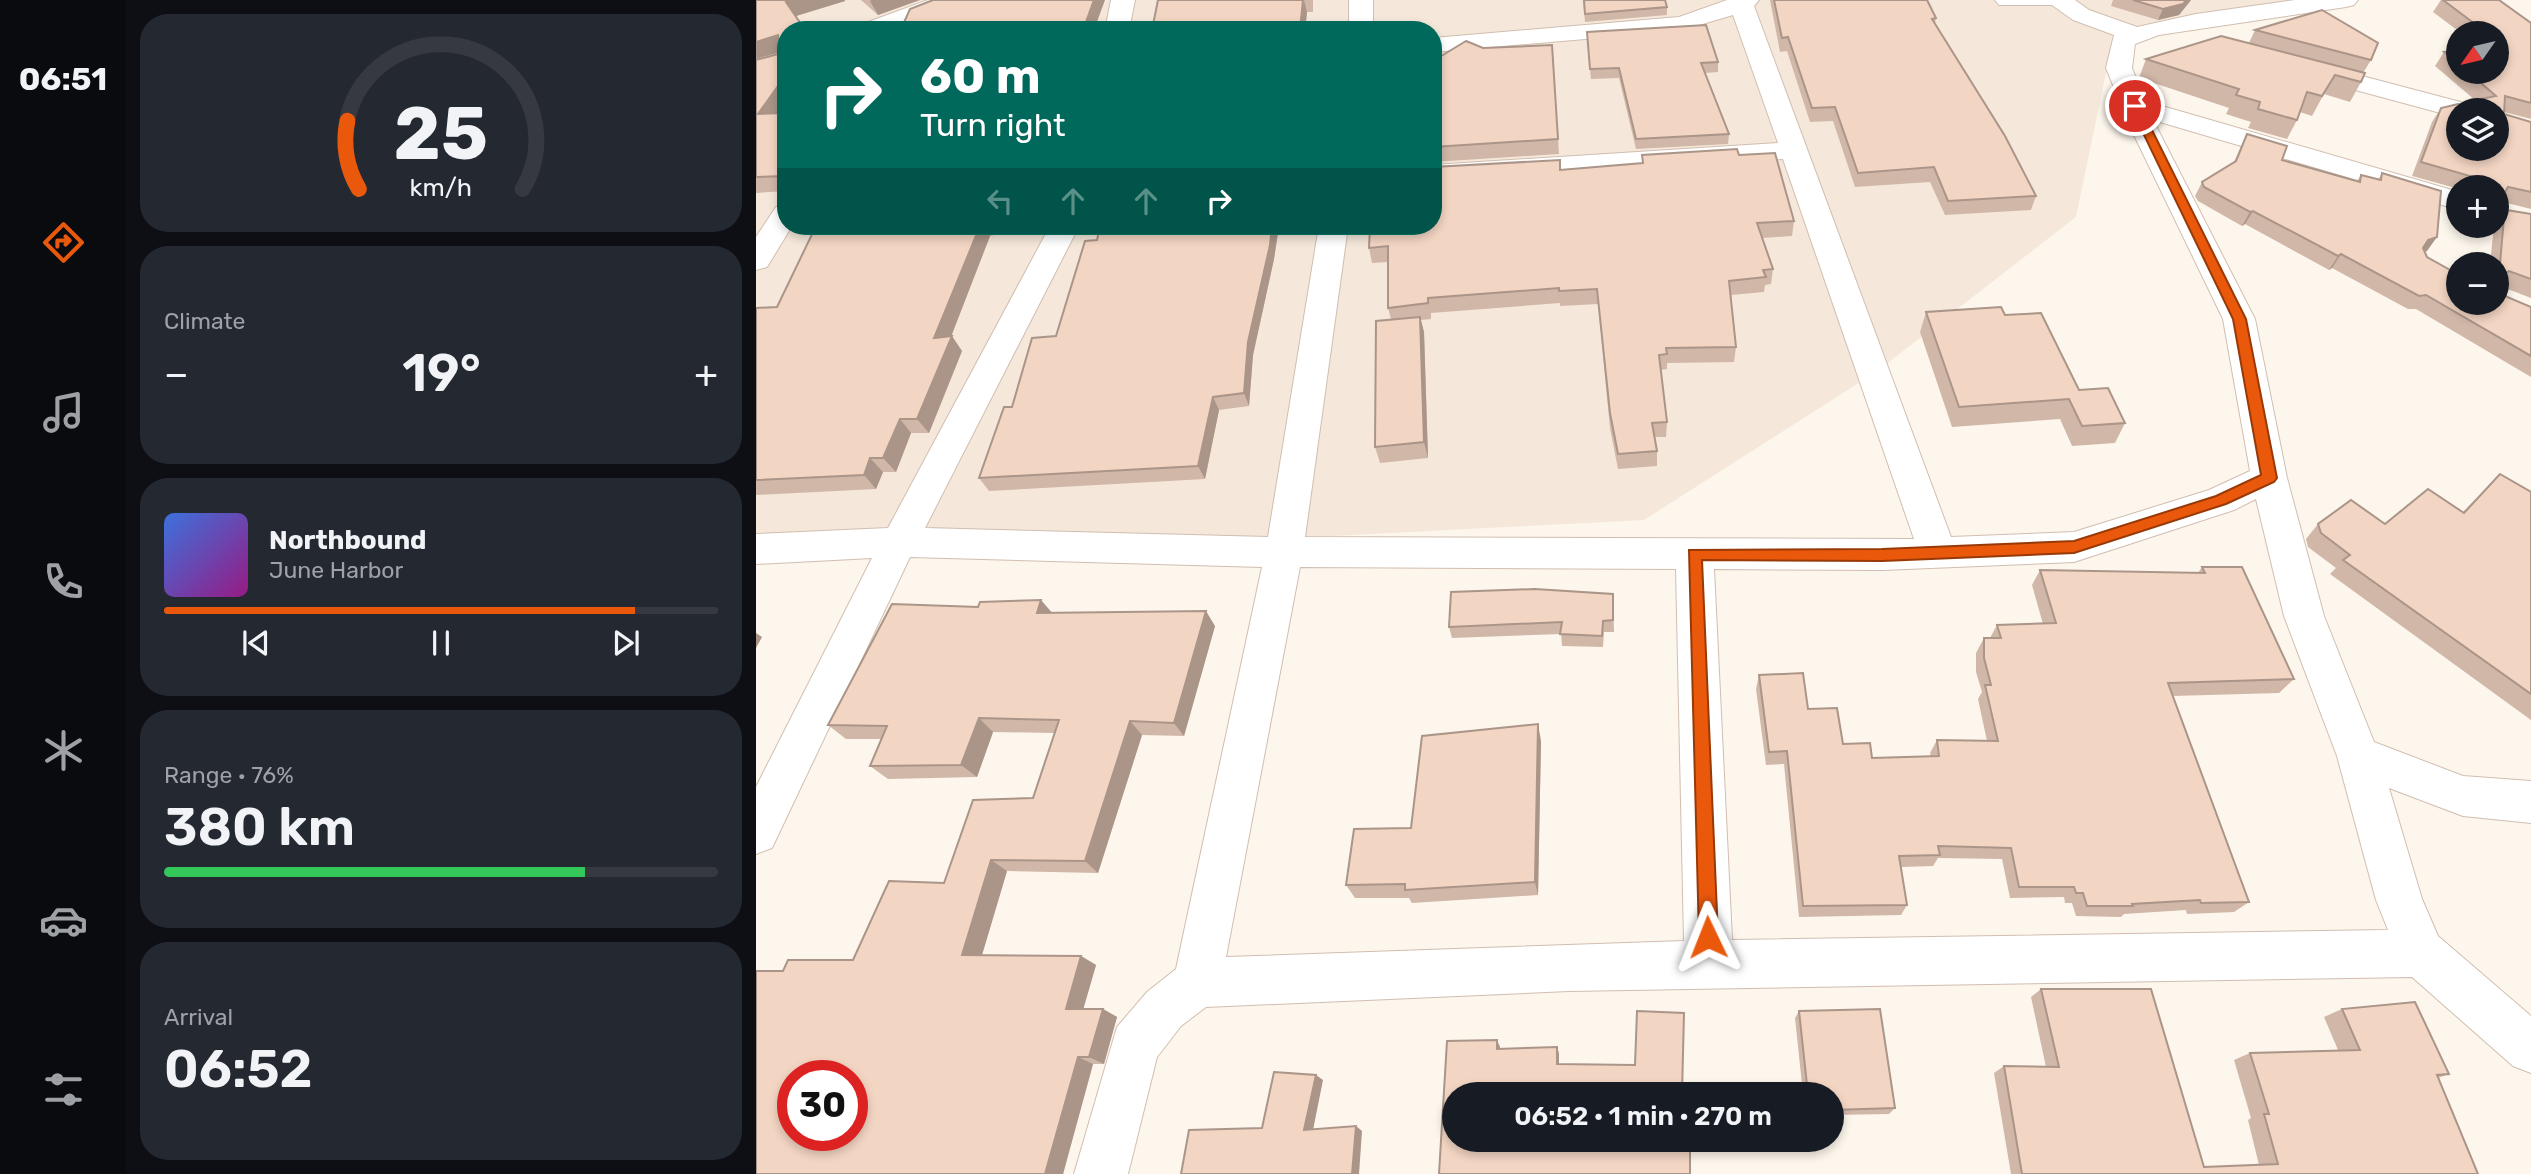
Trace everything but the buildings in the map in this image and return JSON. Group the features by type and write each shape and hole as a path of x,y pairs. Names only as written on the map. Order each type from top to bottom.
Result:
{"street":[{"path":"903,21 950,0"},
{"path":"1119,21 1123,0"},
{"path":"1361,21 1362,0"},
{"path":"2007,0 2046,0"},
{"path":"2060,0 2081,15 2144,32 2201,32 2346,0"},
{"path":"2201,32 2215,0"},
{"path":"1442,44 1679,24 1711,16 1743,1 1938,553"},
{"path":"2144,32 2123,40 2119,68 2239,319 2269,478 2304,616 2358,756 2399,900 2421,953 2465,994 2531,1048"},
{"path":"2286,64 2446,107"},
{"path":"2135,106 2446,197"},
{"path":"1442,172 1794,150"},
{"path":"756,260 777,227"},
{"path":"756,833 899,542 1060,235"},
{"path":"1197,983 1284,552 1333,235"},
{"path":"756,549 899,542 1200,552 1938,553 2074,547 2221,500 2269,478"},
{"path":"1694,554 1709,964"},
{"path":"2358,756 2463,796 2531,802"},
{"path":"1101,1174 1135,1045 1164,1009 1197,983 1709,964 2421,953"}],"shaded area":[{"path":"756,0 2326,0 2113,39 2076,217 1876,372 1644,520 1082,549 756,555"}],"route":[{"path":"1708,937 1694,554 1882,555 2074,547 2147,526 2221,500 2269,478 2239,319 2135,106"}]}
